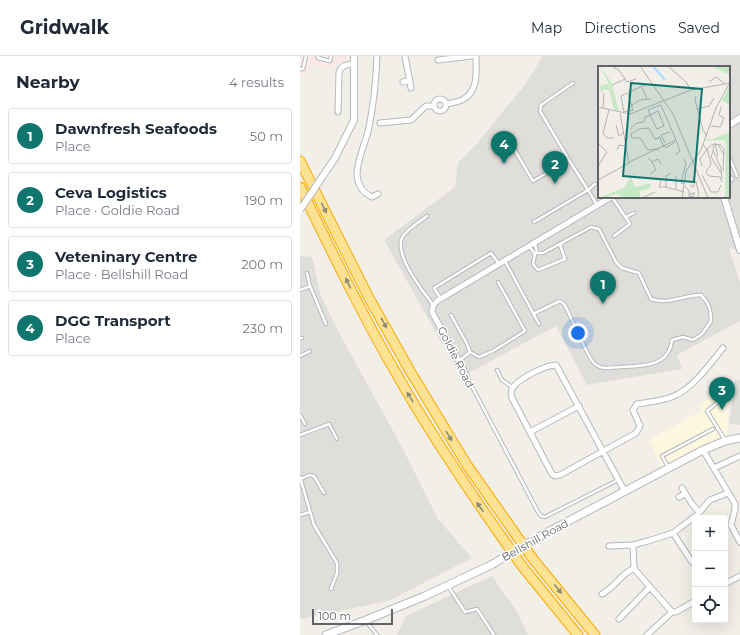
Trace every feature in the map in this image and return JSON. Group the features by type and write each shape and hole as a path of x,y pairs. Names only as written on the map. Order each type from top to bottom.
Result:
{"highway":[{"path":"300,161 369,298 410,371 467,465 533,559 595,635"},
{"path":"300,187 357,303 396,374 456,472 522,566 578,635"}],"main road":[{"name":"Bellshill Road","path":"326,635 366,620 448,585 491,564 544,534 703,450 725,441 740,438"}],"street":[{"path":"300,210 335,158 354,120 354,56"},
{"path":"377,56 374,105 368,133 359,161 357,177 365,194 372,197 378,194"},
{"path":"405,56 411,88"},
{"path":"438,60 446,57 472,56"},
{"path":"434,106 436,110 440,111 445,108 446,104 464,99 471,92 477,81 476,56"},
{"path":"338,112 340,68 344,65 354,64"},
{"path":"403,82 410,80"},
{"path":"434,106 434,102 439,98 443,99 446,104"},
{"path":"380,123 411,120 426,106 434,106"},
{"path":"730,122 740,118"},
{"path":"433,306 441,299 609,198"},
{"path":"724,198 739,246"},
{"name":"Goldie Road","path":"433,306 432,312 466,376"},
{"path":"625,492 603,450 556,365 550,365 524,378 513,388 511,393 512,398 552,474 556,476 560,475 603,450 636,433 640,426 633,410 637,404 673,396 682,392 701,374 723,348"},
{"path":"530,432 579,406"},
{"path":"703,450 735,504 731,525 740,542"},
{"path":"714,468 740,456"},
{"path":"682,488 699,512"},
{"path":"609,546 633,545 673,533 699,512 710,500 728,493"},
{"path":"679,497 685,494"},
{"path":"673,533 692,562"},
{"path":"633,545 634,568 672,612"},
{"path":"602,594 607,591 626,571 634,568"},
{"path":"728,582 740,576"},
{"path":"619,619 650,587"},
{"path":"647,635 672,612 676,612 692,603"}],"lane":[{"path":"300,68 303,69 306,56"},
{"path":"318,56 318,58 330,61 331,56"},
{"path":"573,83 541,105 540,111 597,205"},
{"path":"514,149 533,181 569,160"},
{"path":"730,159 738,175 730,179"},
{"path":"534,222 588,190 595,184"},
{"path":"612,198 630,224 614,236"},
{"path":"626,217 634,213"},
{"path":"427,216 412,227 403,237 401,244 402,254 407,267 433,306"},
{"path":"533,314 560,301 564,304 570,313 588,355 594,363 606,369 643,366 663,359 668,354 672,340 683,337 693,340 702,334 712,321 707,301 701,295 693,295 683,299 671,301 651,299 639,273 622,268 616,262 599,229 591,227 543,253 538,253 534,243"},
{"path":"529,246 535,254 533,264 538,270 565,259 560,245 565,240"},
{"path":"441,299 434,288 491,253 499,264"},
{"path":"505,260 539,324"},
{"path":"307,273 310,286 326,324"},
{"path":"451,315 470,352 479,357 494,351 525,331 498,282"},
{"path":"300,290 310,286"},
{"path":"300,356 310,351"},
{"path":"458,361 470,352"},
{"path":"497,370 502,380 513,388"},
{"name":"Goldie Road","path":"466,376 541,516 545,517 619,480"},
{"path":"722,399 707,411 725,441"},
{"path":"300,415 305,424"},
{"path":"300,435 329,424 337,439"},
{"path":"668,468 662,456 713,429"},
{"path":"324,492 314,476 309,475 300,478 314,525 337,563 336,573 331,589"},
{"path":"300,515 310,512"},
{"path":"448,585 465,612 477,610 494,635"},
{"path":"366,620 377,635"}],"shaded area":[{"path":"300,56 347,56 347,60 331,69 309,64 305,77 300,77"},
{"path":"543,56 740,56 740,250 729,248 740,283 740,321 677,355 682,369 587,385 556,326 461,377 384,240 455,187 458,163 478,142 524,86"},
{"path":"300,256 312,257 321,296 337,329 404,451 438,519 472,558 388,601 300,619"},
{"path":"735,380 740,380 740,425 729,424"},
{"path":"727,388 729,394 727,434 663,467 649,440 702,411 699,404"},
{"path":"492,576 517,612 528,635 397,635 406,616"}],"place":[{"name":"DGG Transport","path":"504,164"},
{"name":"Ceva Logistics","path":"555,184"},
{"name":"Dawnfresh Seafoods","path":"603,304"},
{"name":"Veteninary Centre","path":"722,410"}]}
